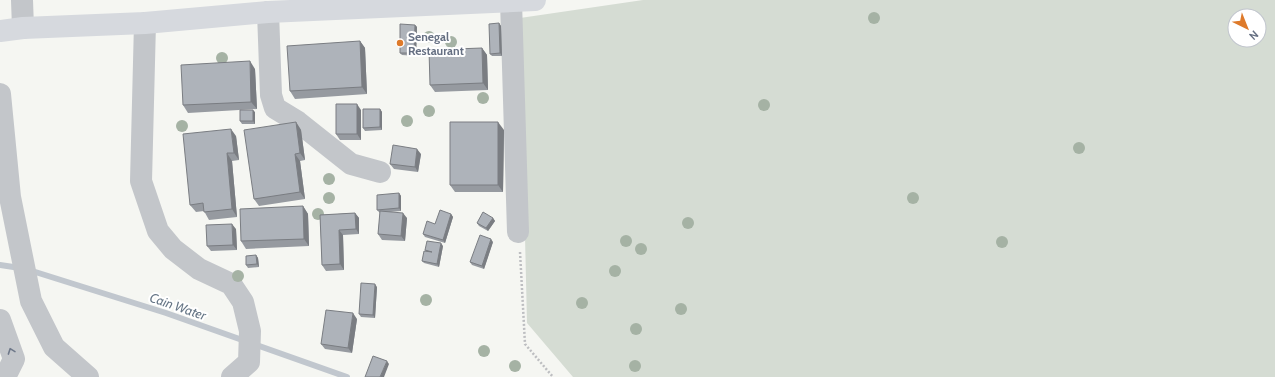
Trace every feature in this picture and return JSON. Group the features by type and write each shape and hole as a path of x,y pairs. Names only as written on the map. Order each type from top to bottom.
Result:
{"main road":[{"path":"0,32 23,28 144,23 254,8 535,0"}],"street":[{"path":"22,0 23,28"},
{"path":"511,1 518,232"},
{"path":"254,8 271,95 275,108 298,122 352,164 380,172"},
{"path":"144,23 141,181 158,231 173,249 199,269 230,284 243,302 250,332 249,362 232,377"},
{"path":"0,94 10,198 31,301 54,347 88,377"},
{"path":"0,320 14,359 8,371 0,377"}],"path":[{"path":"518,232 525,344 553,377"}],"shaded area":[{"path":"643,0 1275,0 1275,377 573,377 527,323 520,18"}],"building":[{"path":"499,23 500,53 490,54 489,24"},
{"path":"400,24 415,25 414,53 400,53"},
{"path":"360,41 362,87 290,91 287,46"},
{"path":"482,48 483,83 430,85 429,50"},
{"path":"250,61 251,102 183,105 181,65"},
{"path":"336,104 357,104 357,134 336,134"},
{"path":"363,109 380,109 380,127 363,128"},
{"path":"240,110 253,110 253,121 240,121"},
{"path":"296,122 300,153 295,154 300,192 254,199 244,130"},
{"path":"450,122 498,122 498,185 450,185"},
{"path":"231,129 234,153 227,153 232,209 204,212 203,203 190,205 183,134"},
{"path":"393,145 417,149 415,167 390,164"},
{"path":"399,193 399,208 377,210 377,195"},
{"path":"303,206 304,239 241,241 240,209"},
{"path":"440,210 451,214 443,240 423,234 427,221 435,224"},
{"path":"380,211 403,213 401,236 378,234"},
{"path":"483,212 493,218 486,228 477,223"},
{"path":"355,213 356,229 339,230 340,264 322,265 320,215"},
{"path":"232,224 233,245 207,246 206,225"},
{"path":"480,235 491,239 482,266 470,262"},
{"path":"427,241 441,243 437,264 422,261 424,251 432,252 425,250"},
{"path":"256,255 257,264 246,265 246,256"},
{"path":"361,283 375,284 373,315 359,314"},
{"path":"326,310 353,313 348,348 321,344"},
{"path":"373,356 387,361 380,377 365,377"}],"waterway":[{"name":"Cain Water","path":"0,265 20,268"},
{"name":"Cain Water","path":"29,270 166,313 347,377"}],"place":[{"name":"Senegal Restaurant","path":"400,43"}]}
